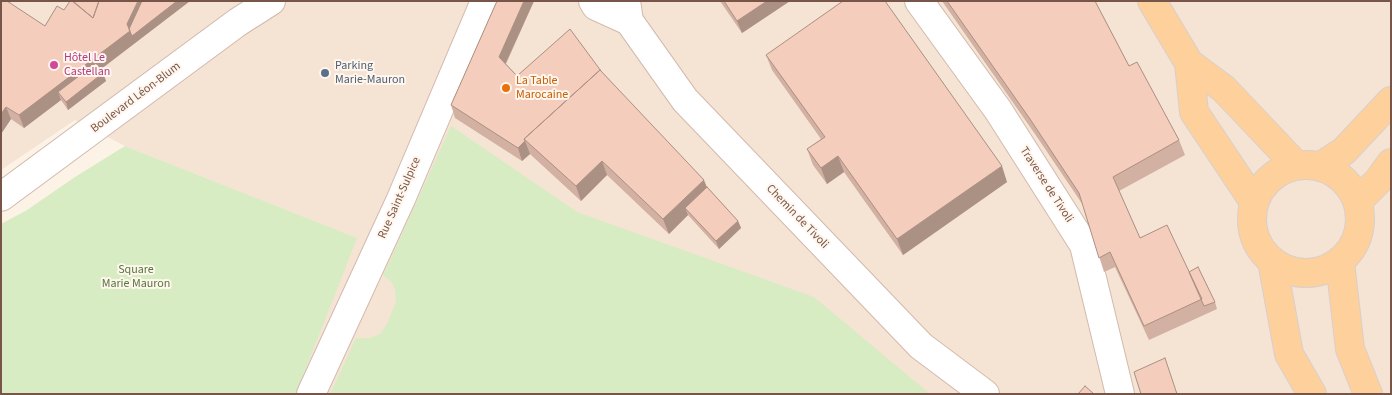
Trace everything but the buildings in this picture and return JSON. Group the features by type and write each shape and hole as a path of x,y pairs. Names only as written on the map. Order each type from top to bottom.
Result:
{"main road":[{"path":"1152,1 1189,63 1224,89 1309,166 1337,174 1350,186 1358,201 1361,218 1358,235 1351,250 1340,262 1323,270 1306,274 1287,270 1272,261 1261,249 1254,234 1252,218 1254,202 1261,189 1270,178 1282,170 1309,166 1344,151 1391,100"},
{"path":"1189,63 1194,112 1254,202"},
{"path":"1358,201 1378,181 1391,163"},
{"path":"1272,261 1289,354 1312,394"},
{"path":"1340,262 1350,349 1368,394"}],"street":[{"name":"Boulevard Léon-Blum","path":"1,197 238,22 271,1"},
{"name":"Rue Saint-Sulpice","path":"311,394 401,199 485,1"},
{"name":"Chemin de Tivoli","path":"593,1 596,6 628,11 685,100 921,346 985,394"},
{"name":"Traverse de Tivoli","path":"919,1 998,110 1084,245 1120,394"}],"shaded area":[{"path":"1,1 1391,1 1391,394 296,394 356,238 125,146 75,120 1,170"}],"green space":[{"path":"451,126 577,212 814,297 930,394 330,394 356,338 370,338 380,334 387,324 396,302 395,290 391,281 383,276"},
{"name":"Square Marie Mauron","path":"125,146 357,238 296,394 1,394 1,224 27,210"}],"place":[{"name":"Hôtel Le Castellan","path":"54,65"},
{"name":"Parking Marie-Mauron","path":"325,73"},
{"name":"La Table Marocaine","path":"506,88"}]}
